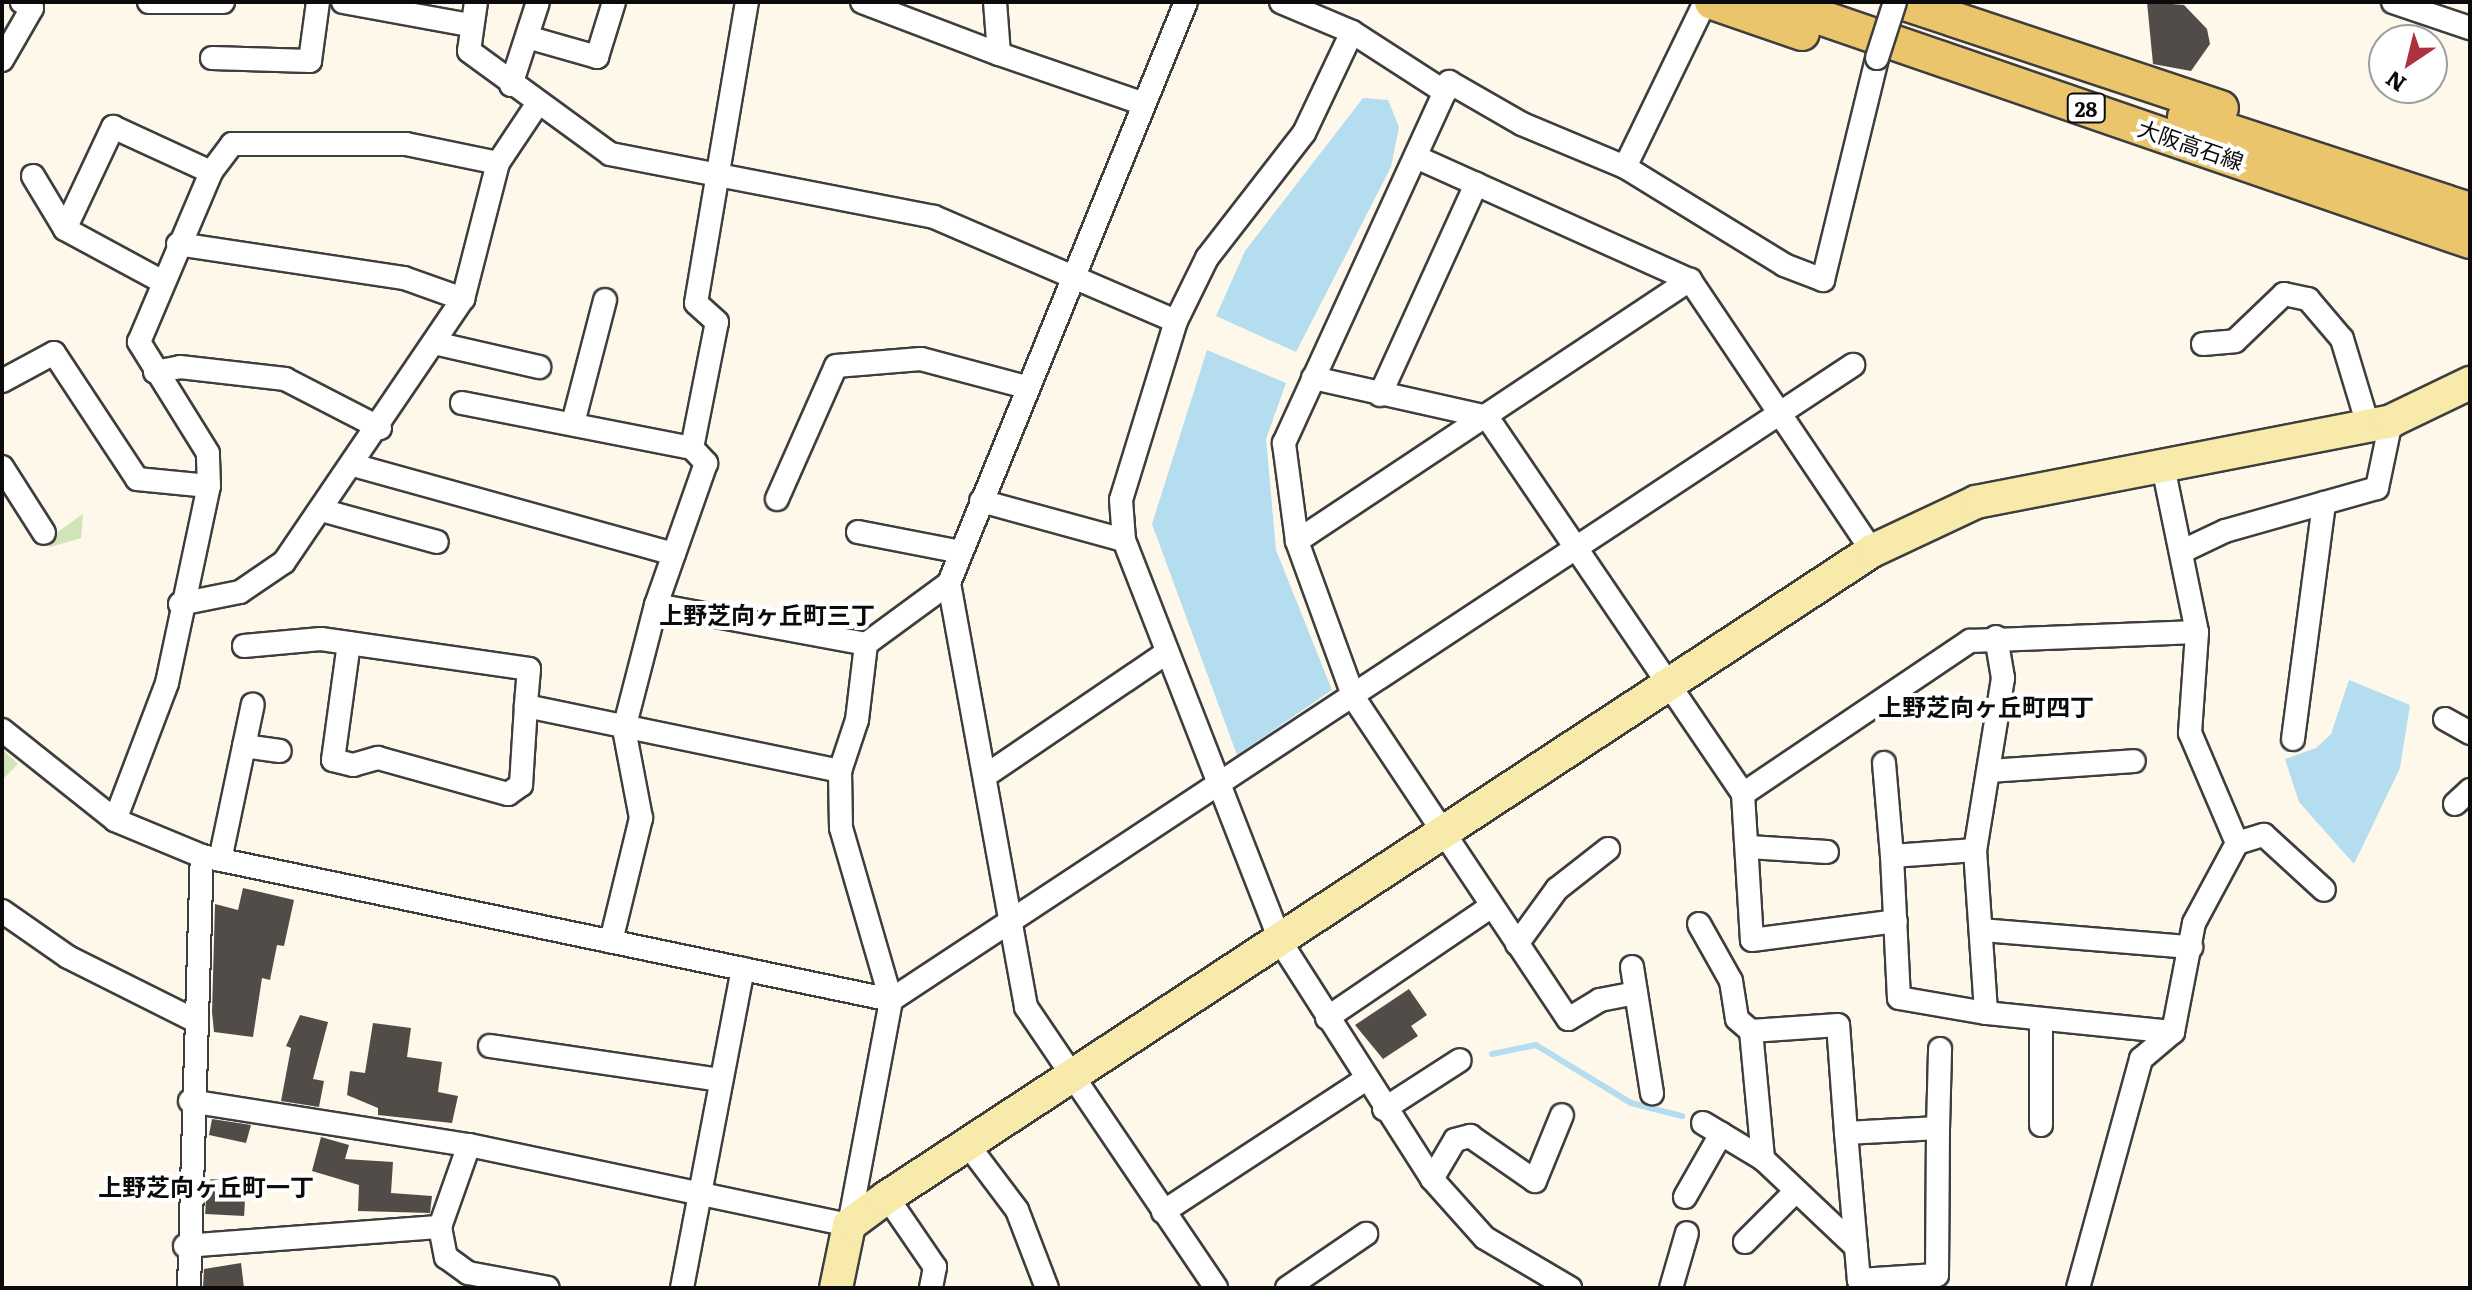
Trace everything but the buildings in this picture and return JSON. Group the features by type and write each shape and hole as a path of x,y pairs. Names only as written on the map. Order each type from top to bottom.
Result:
{"main road":[{"path":"1712,2 2304,206 2401,202"},
{"name":"大阪高石線","path":"1776,2 2401,202 2470,210"},
{"name":"大阪高石線","path":"1830,2 2401,202 2470,241"},
{"path":"1902,2 2351,151 2401,202"}],"street":[{"path":"2,60 32,8 22,2"},
{"path":"149,2 223,2"},
{"path":"212,58 310,61 318,2"},
{"path":"343,2 470,25"},
{"path":"476,2 470,25 469,51 536,106 610,154 934,217 1176,321"},
{"path":"511,85 538,2"},
{"path":"527,37 597,57 614,2"},
{"path":"692,448 717,322 696,303 723,177 747,2"},
{"path":"862,2 1144,104"},
{"path":"995,2 999,54"},
{"path":"656,605 866,644 949,583 1026,387 1186,2"},
{"path":"1281,2 1352,32 1447,87 1522,124 1625,167 1784,265 1823,280 1877,58 1895,2"},
{"path":"1625,167 1705,2"},
{"path":"2393,2 2470,28"},
{"path":"1352,32 1304,133 1207,258 1176,321 1121,500 1124,540 1280,941 1365,1080 1432,1179 1485,1238 1570,1288"},
{"path":"1447,87 1284,443 1297,541 1354,698 1568,1019 1600,1000 1636,993"},
{"path":"180,604 240,592 284,562 380,428 463,299 498,163 536,106"},
{"path":"65,229 113,127 211,172"},
{"path":"115,820 167,683 180,604 209,486 208,453 139,342 161,281 211,172 232,144 406,144 498,163"},
{"path":"1416,157 1690,280 1872,551"},
{"path":"33,176 65,229 161,281"},
{"path":"1380,395 1476,184"},
{"path":"178,244 404,278 463,299"},
{"path":"1297,541 1690,280"},
{"path":"2185,550 2377,488 2380,423 2342,339 2308,299 2284,294 2235,341 2203,344"},
{"path":"573,423 605,300"},
{"path":"434,343 539,367"},
{"path":"2,381 54,353 137,479 209,486"},
{"path":"777,499 836,366 921,359 1026,387"},
{"path":"2,730 115,820 211,858 891,1000 1354,698 1853,365"},
{"path":"155,372 180,367 285,379 380,428"},
{"path":"1313,378 1487,417 1743,794 1749,847 1752,940"},
{"path":"190,1101 469,1145 699,1196 849,1225 887,1197 1280,941 1439,829 1668,685 1872,551 1976,502 2380,423 2470,383"},
{"path":"462,403 692,448 706,463 656,605 624,729 641,818 611,941"},
{"path":"353,465 674,554"},
{"path":"2163,466 2185,550 2197,632 2190,733 2237,843"},
{"path":"4,477 44,533"},
{"path":"981,501 1124,540"},
{"path":"2293,739 2324,503"},
{"path":"321,510 437,542"},
{"path":"858,532 961,552"},
{"path":"949,583 1015,919 1026,1007 1076,1076 1216,1288"},
{"path":"1743,794 1970,641 1996,637 2197,632"},
{"path":"1986,1013 1975,850 2003,678 1996,637"},
{"path":"244,646 349,643 529,669 521,785 508,794 378,758 353,765 333,760 349,643"},
{"path":"836,1288 891,1000 841,828 840,771 857,720 866,644"},
{"path":"988,774 1166,653"},
{"path":"189,1288 185,1246 194,1020 211,858 253,704"},
{"path":"526,706 624,729 840,771"},
{"path":"2445,719 2470,733"},
{"path":"244,746 280,751"},
{"path":"1989,771 2134,761"},
{"path":"1884,763 1899,998 2041,1023 2173,1032"},
{"path":"2078,1288 2141,1059 2173,1032 2194,923 2237,843 2264,835 2324,890"},
{"path":"1749,847 1827,852"},
{"path":"1517,944 1557,889 1608,849"},
{"path":"1892,856 1975,850"},
{"path":"1327,1018 1492,906"},
{"path":"2,911 68,957 194,1020"},
{"path":"1714,951 1752,940 1896,921"},
{"path":"1699,924 1731,981 1737,1019 1751,1031 1763,1159"},
{"path":"1982,930 2191,947"},
{"path":"1632,967 1652,1093"},
{"path":"682,1288 743,969"},
{"path":"2041,1023 2041,1125"},
{"path":"1751,1031 1838,1025 1861,1284 1937,1275 1940,1049"},
{"path":"490,1046 721,1080"},
{"path":"1384,1109 1460,1060"},
{"path":"1163,1212 1365,1080"},
{"path":"1432,1179 1455,1140 1470,1136 1535,1181 1562,1115"},
{"path":"1685,1197 1712,1128 1763,1159 1856,1247"},
{"path":"1846,1133 1938,1128"},
{"path":"469,1145 440,1227 446,1257 458,1278 548,1288"},
{"path":"968,1145 1017,1210 1047,1288"},
{"path":"1745,1242 1796,1191"},
{"path":"887,1197 935,1267 931,1288"},
{"path":"185,1246 440,1227"},
{"path":"1671,1288 1687,1233"},
{"path":"1287,1288 1366,1234"}],"green space":[{"path":"83,514 81,538 50,547 39,536 52,536"},
{"path":"2,749 18,764 2,780"}],"water":[{"path":"1363,98 1388,100 1399,127 1391,167 1296,352 1216,316 1245,251"},
{"path":"1207,350 1286,383 1266,439 1276,550 1332,690 1237,755 1152,524"},
{"path":"2349,680 2410,705 2400,768 2354,864 2299,802 2285,759 2316,748 2331,734"}],"waterway":[{"path":"1492,1054 1536,1045 1631,1103 1682,1116"}],"district":[{"name":"上野芝向ヶ丘町三丁","path":"767,614"},
{"name":"上野芝向ヶ丘町四丁","path":"1986,706"},
{"name":"上野芝向ヶ丘町一丁","path":"206,1186"}]}
